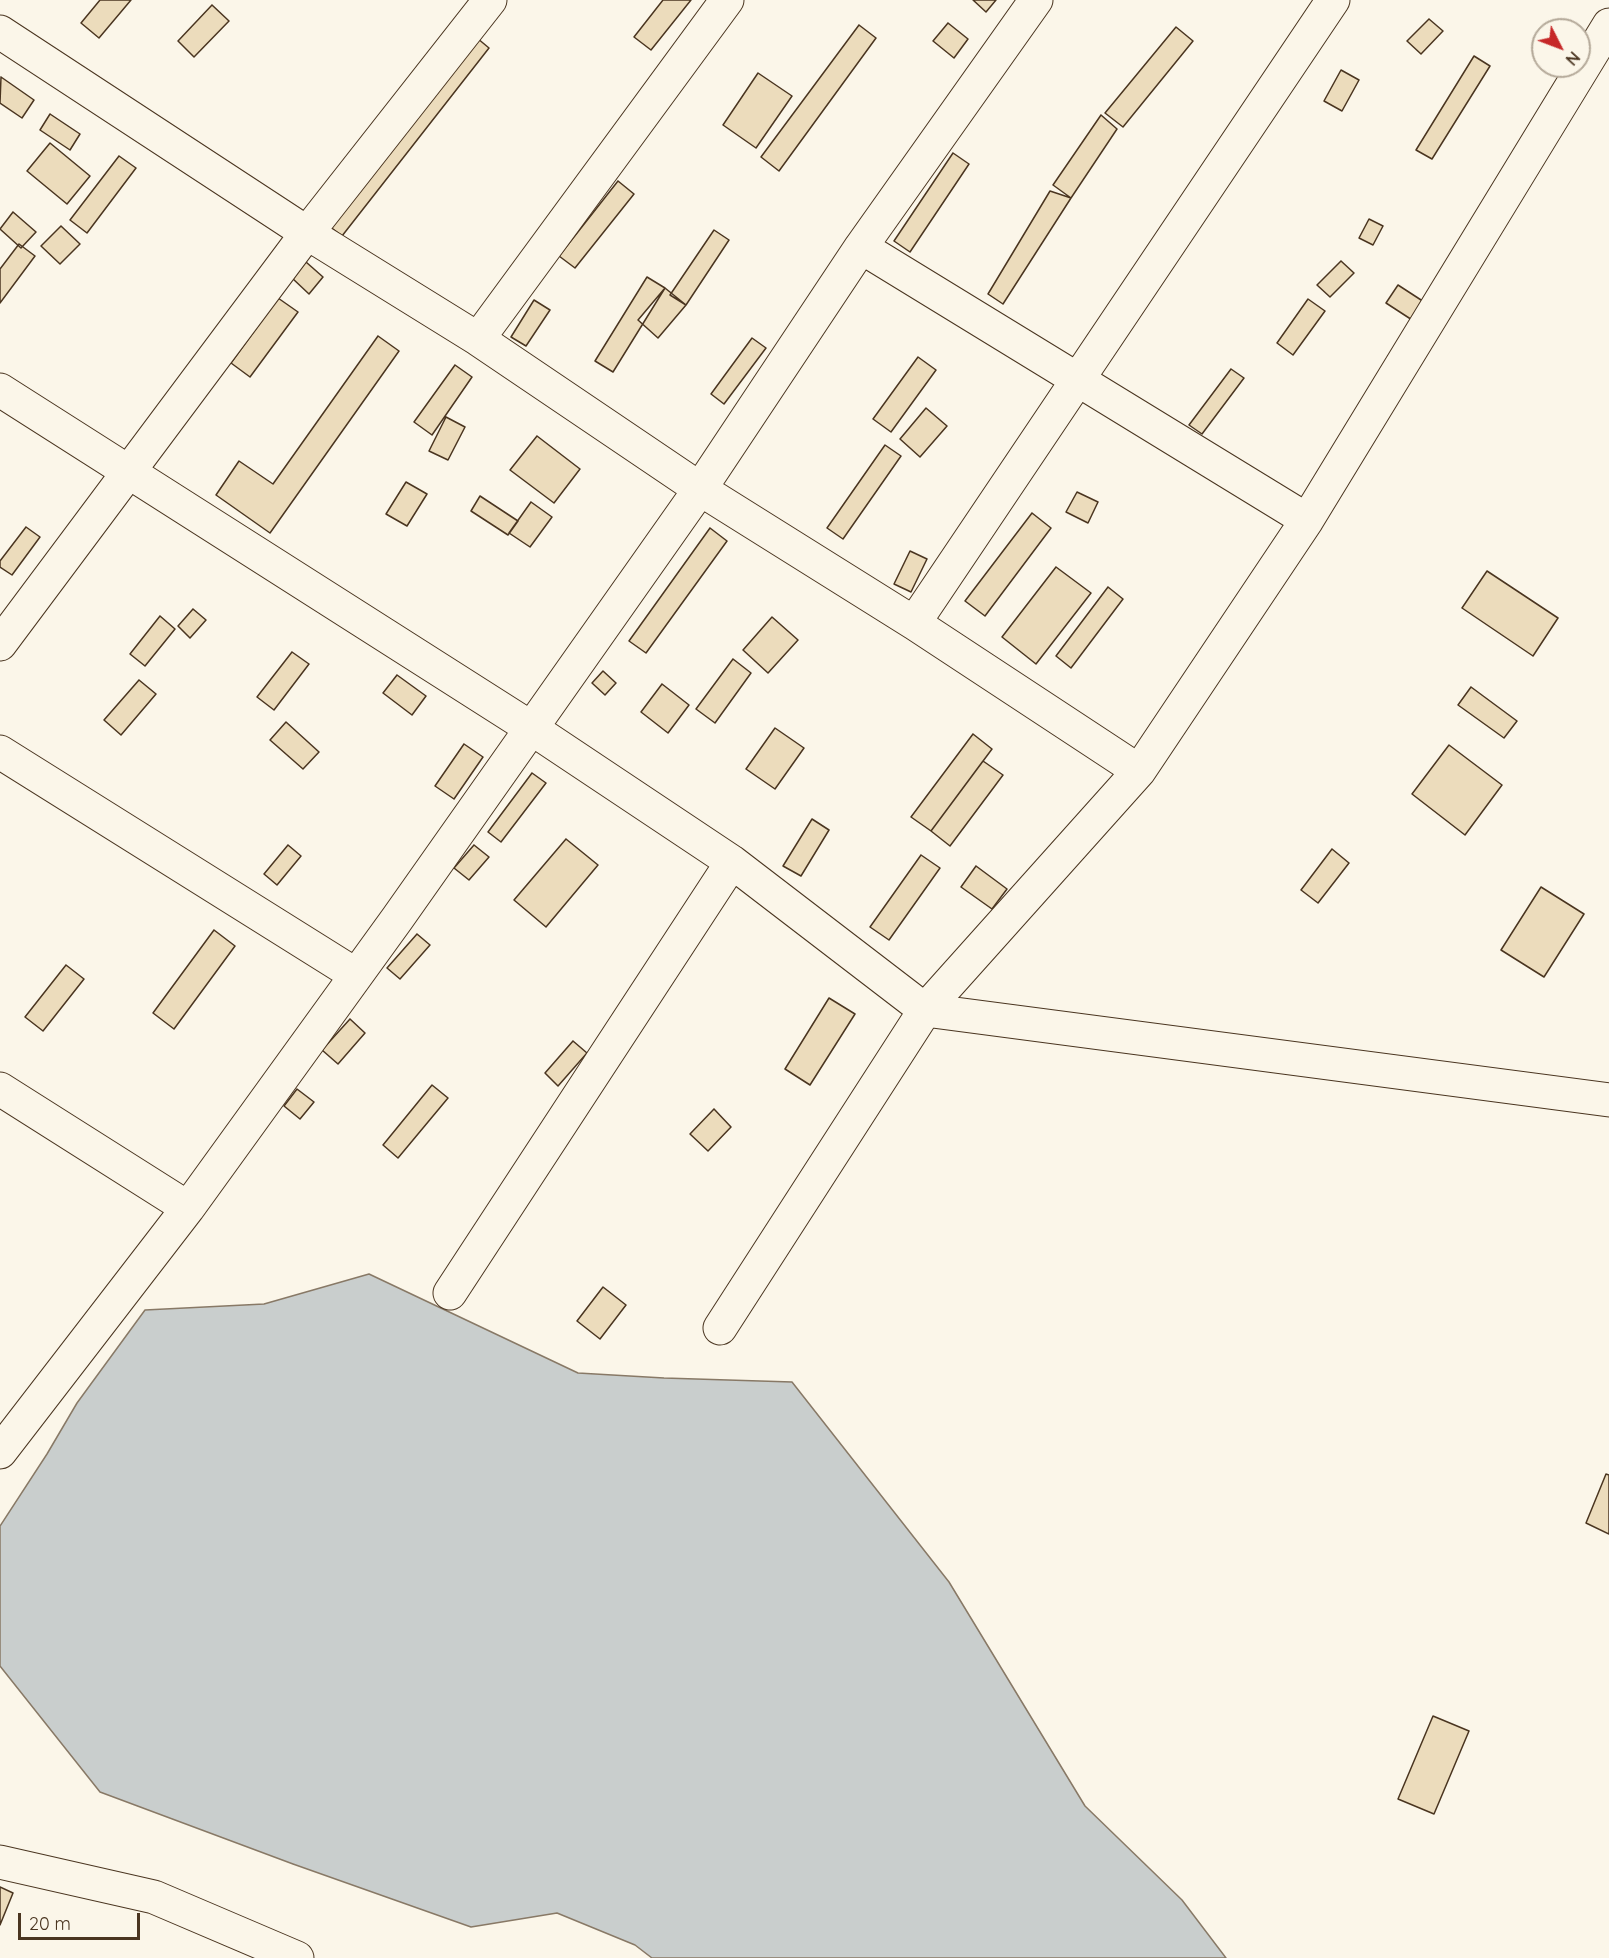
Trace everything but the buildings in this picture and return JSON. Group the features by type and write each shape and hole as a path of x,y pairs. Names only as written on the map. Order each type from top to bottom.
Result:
{"street":[{"path":"0,644 307,233 490,0"},
{"path":"478,339 727,0"},
{"path":"0,1452 188,1208 356,975 700,489 861,247 1036,0"},
{"path":"914,623 1333,0"},
{"path":"720,1328 925,1010 1139,771 1307,520 1609,25"},
{"path":"0,32 307,233 478,339 700,489 914,623 1139,771"},
{"path":"861,247 1307,520"},
{"path":"0,390 531,728 732,862 925,1010 1609,1100"},
{"path":"0,752 356,975"},
{"path":"450,1293 732,862"},
{"path":"0,1089 188,1208"},
{"path":"0,1862 154,1898 297,1958"}],"shaded area":[{"path":"369,1274 578,1373 792,1382 949,1582 1085,1806 1182,1900 1226,1958 652,1958 635,1945 557,1913 471,1927 100,1792 0,1666 0,1526 77,1403 145,1310 264,1304"}]}
